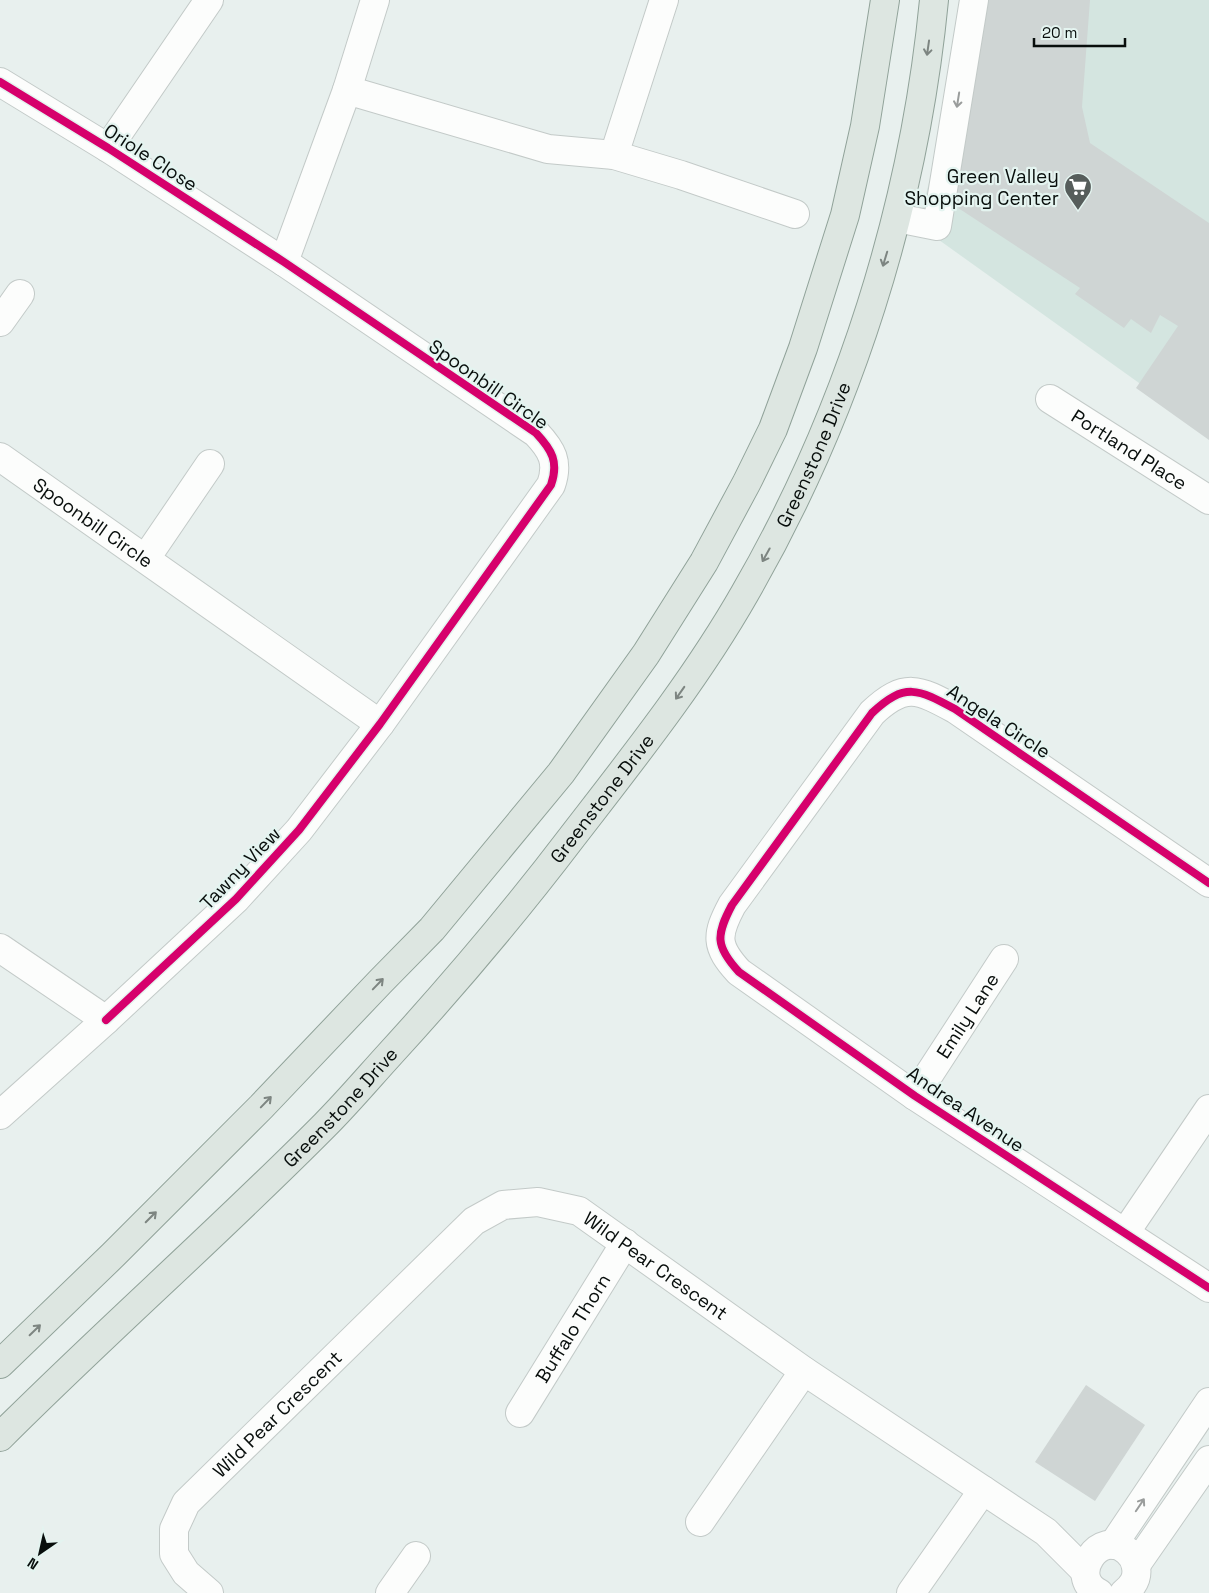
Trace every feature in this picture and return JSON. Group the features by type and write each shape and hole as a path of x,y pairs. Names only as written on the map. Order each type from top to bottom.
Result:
{"main road":[{"path":"0,1364 261,1107 432,929 561,773 646,654 704,562 747,482 772,429 803,348 845,215 865,126 885,0"},
{"name":"Greenstone Drive","path":"0,1437 327,1124 437,1002 494,936 542,876 648,738 712,646 744,595 786,519 823,436 867,317 897,218 914,142 934,0"}],"street":[{"path":"108,148 209,0"},
{"path":"284,262 347,90 375,0"},
{"path":"614,155 664,0"},
{"path":"897,218 937,226 974,0"},
{"name":"Oriole Close","path":"0,82 108,148 284,262"},
{"path":"347,90 548,149 614,155 681,175 795,214"},
{"name":"Spoonbill Circle","path":"0,457 380,724 551,485 555,473 554,460 547,446 536,433 284,262"},
{"path":"0,322 20,294"},
{"name":"Portland Place","path":"1050,399 1209,500"},
{"path":"146,558 210,464"},
{"name":"Angela Circle","path":"720,942 721,925 732,905 872,712 886,699 902,692 919,692 955,709 1209,882"},
{"name":"Tawny View","path":"0,1115 106,1020 242,892 299,830 380,724"},
{"name":"Andrea Avenue","path":"720,942 726,958 739,972 915,1096 1209,1288"},
{"path":"0,948 106,1020"},
{"name":"Emily Lane","path":"915,1096 1004,959"},
{"path":"1125,1233 1209,1109"},
{"name":"Wild Pear Crescent","path":"209,1593 186,1573 174,1554 174,1529 186,1503 474,1221 503,1205 538,1202 579,1210 804,1371 1046,1532 1094,1572 1123,1548 1132,1555 1133,1585"},
{"name":"Buffalo Thorn","path":"520,1412 625,1243"},
{"path":"700,1522 804,1371"},
{"path":"1094,1572 1209,1402"},
{"path":"1133,1585 1209,1460"},
{"path":"911,1593 983,1490"},
{"path":"390,1593 416,1556"}],"shaded area":[{"name":"Green Valley Shopping Center","path":"976,0 1209,0 1209,433 918,225"}],"building":[{"name":"Green Valley Shopping Center","path":"981,0 1090,0 1082,107 1090,143 1209,223 1209,440 1136,388 1178,326 1160,315 1151,333 1131,319 1124,328 1075,294 1080,288 946,200"},
{"path":"1086,1385 1145,1425 1095,1501 1035,1462"}],"cycle path":[{"path":"0,82 108,148 284,262 536,433 550,451 554,463 551,485 380,724 299,830 236,899 106,1020"},
{"path":"1209,883 955,709 921,693 903,693 894,696 872,713 732,905 723,924 720,940 726,955 739,972 915,1096 1209,1288"}],"place":[{"name":"Green Valley Shopping Center","path":"1078,211"}]}
